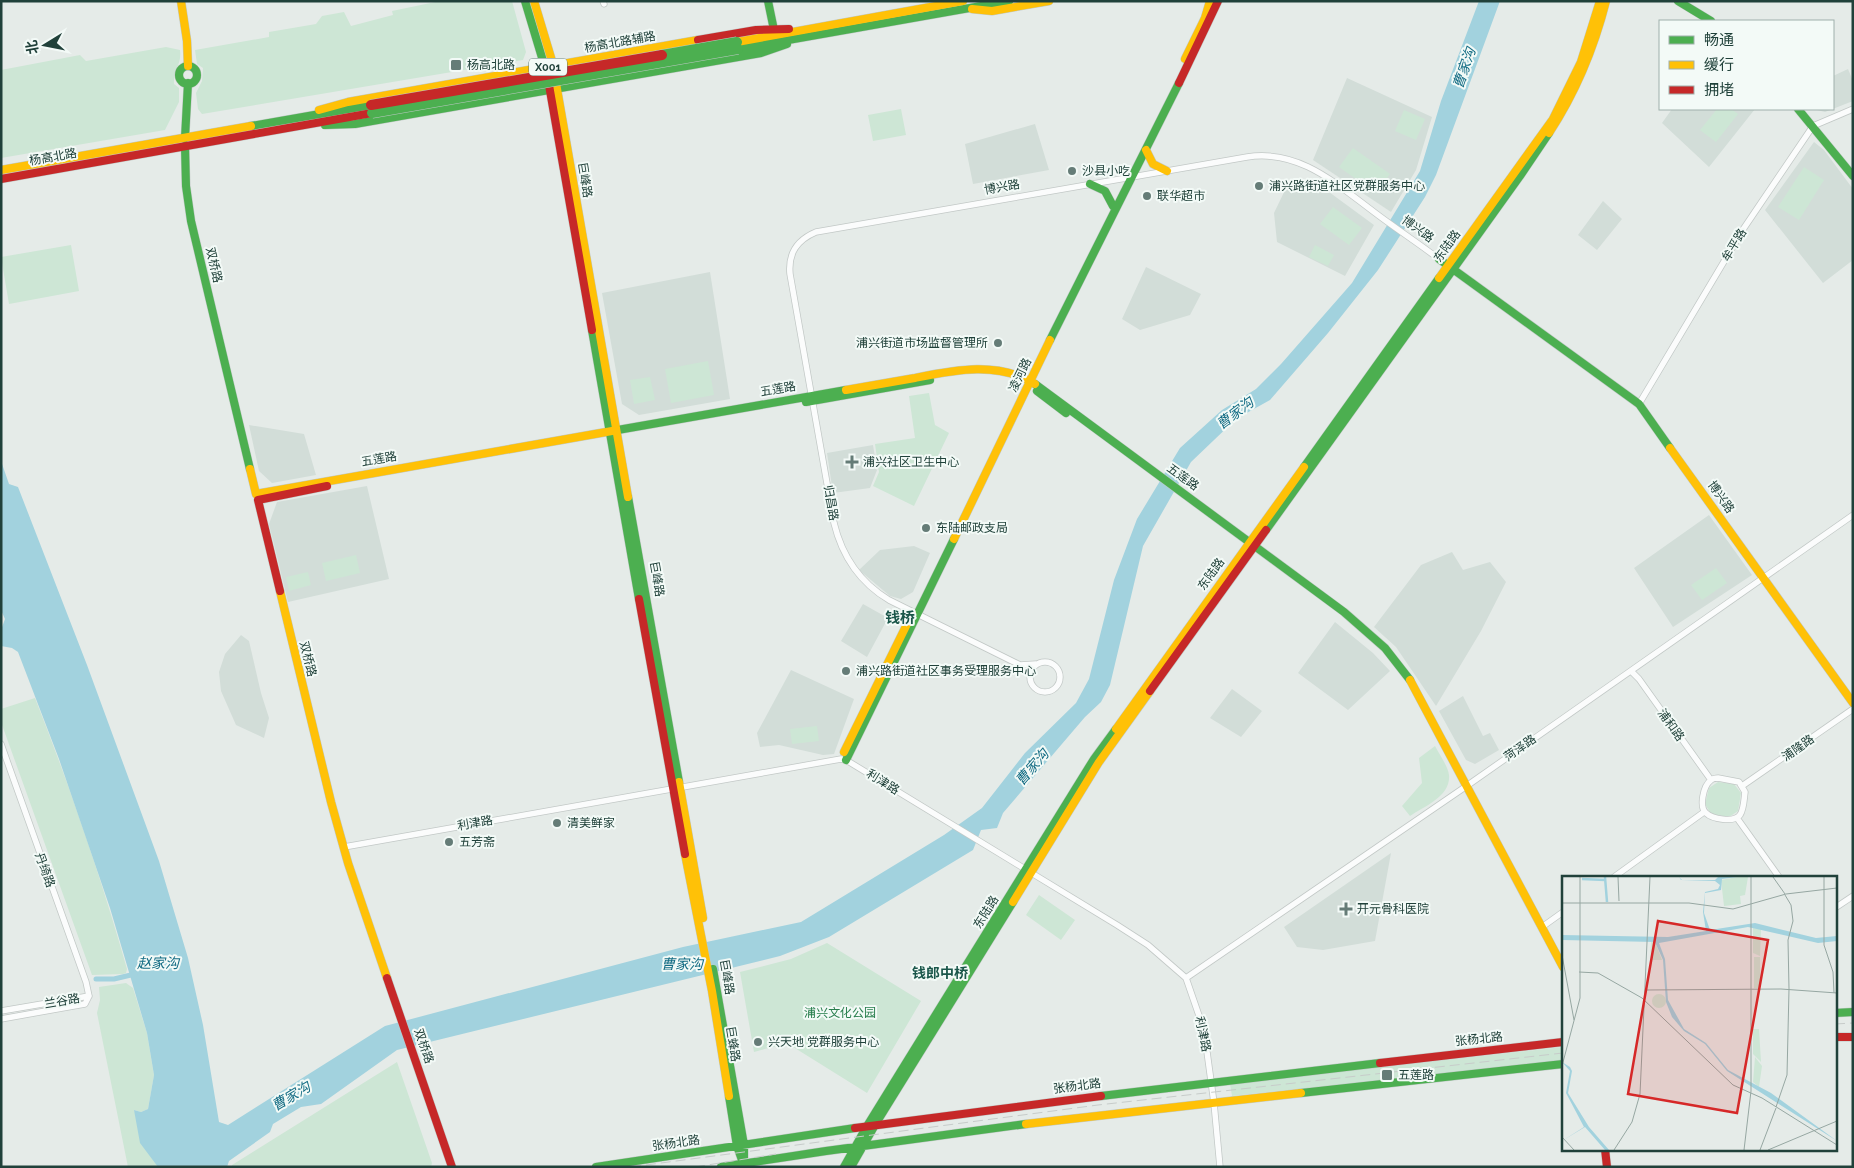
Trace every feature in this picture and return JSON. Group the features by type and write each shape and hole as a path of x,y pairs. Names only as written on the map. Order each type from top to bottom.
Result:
{"main road":[{"name":"双桥路","path":"181,1 187,40 188,66 193,67 197,74 194,82 188,83 185,142 186,186 191,221 329,794 344,847 452,1167"},
{"name":"巨峰路","path":"525,1 549,67"},
{"name":"巨峰路","path":"534,1 554,89 744,1163"},
{"path":"768,1 774,30"},
{"name":"杨高北路","path":"1,170 25,170 965,5 1010,1"},
{"name":"杨高北路","path":"965,5 992,12 1049,1"},
{"name":"凌河路","path":"1028,382 1129,178 1205,18 1210,1"},
{"name":"凌河路","path":"844,759 1112,206 1146,150 1218,1"},
{"name":"东陆路","path":"1451,267 1558,110 1581,62 1600,1"},
{"name":"东陆路","path":"844,1167 859,1146 1029,871 1099,762 1250,545 1542,144 1565,109 1589,56 1606,1"},
{"path":"1678,1 1709,20"},
{"name":"杨高北路辅路","path":"291,123 348,102 756,30 809,32"},
{"name":"X001","path":"291,123 355,124 761,53 809,32"},
{"path":"1799,110 1853,176"},
{"path":"1146,150 1152,164 1158,169 1167,171"},
{"name":"杨高北路","path":"1,179 25,170"},
{"path":"1090,184 1106,191 1112,206"},
{"name":"博兴路","path":"1439,259 1639,404 1853,703"},
{"name":"五莲路","path":"257,497 614,432 966,374 995,375 1028,382 1368,632 1391,654 1411,680 1562,965"},
{"path":"1836,1012 1853,1012"},
{"path":"1836,1037 1853,1038"},
{"name":"张杨北路","path":"596,1167 871,1126 1211,1082 1562,1042"},
{"path":"721,1167 859,1146 1107,1113 1562,1064"},
{"name":"东陆路","path":"851,1167 859,1146"},
{"path":"1604,1150 1606,1167"}],"street":[{"path":"1813,126 1853,109"},
{"name":"牟平路","path":"1639,404 1744,228 1813,126"},
{"name":"博兴路","path":"797,244 816,232 1252,156 1284,157 1303,163 1319,172 1439,259"},
{"name":"归昌路","path":"797,244 790,257 790,274 834,522 846,556 869,586 889,600 1020,665 1030,678 1035,689 1042,692 1050,692 1058,684 1060,676 1055,666 1048,662 1020,665"},
{"name":"菏泽路","path":"1186,978 1468,785 1853,515"},
{"path":"1030,678 1031,670 1036,664"},
{"name":"浦和路","path":"1630,671 1639,679 1711,780"},
{"name":"浦隆路","path":"1742,786 1853,709"},
{"name":"丹绮路","path":"1,744 86,982 89,996"},
{"name":"利津路","path":"344,847 844,759 1125,930 1148,946 1186,978 1204,1030 1220,1167"},
{"path":"1718,778 1739,782 1742,786 1745,792 1741,813 1737,818 1730,820 1711,816 1704,812 1702,805 1706,785 1711,780 1718,778"},
{"path":"1615,876 1704,812"},
{"path":"1737,818 1778,876"},
{"path":"1836,907 1853,896"},
{"path":"1542,927 1562,913"},
{"name":"兰谷路","path":"1,1011 89,996"},
{"name":"兰谷路","path":"1,1019 85,1004 89,996"}],"shaded area":[{"path":"1848,69 1853,81 1853,101 1834,109 1834,76"},
{"path":"1347,78 1432,117 1416,170 1391,212 1313,160"},
{"path":"1671,110 1754,110 1709,167 1662,123"},
{"path":"1035,124 1049,170 973,184 965,144"},
{"path":"1814,142 1824,150 1853,189 1853,260 1823,283 1765,210"},
{"path":"1314,181 1374,225 1345,276 1277,242 1274,213 1287,186"},
{"path":"1603,201 1622,219 1597,250 1578,235"},
{"path":"1146,267 1201,294 1190,315 1140,330 1122,319"},
{"path":"710,272 730,399 639,415 622,404 602,293"},
{"path":"249,425 304,434 316,475 272,483 259,471"},
{"name":"浦兴社区卫生中心","path":"873,445 877,470 870,488 833,493 827,453"},
{"path":"367,486 389,579 288,602 269,524 277,502"},
{"path":"1709,515 1752,575 1673,627 1634,568"},
{"path":"914,546 930,553 913,592 901,599 890,596 859,570 880,550"},
{"path":"1452,552 1463,570 1490,562 1506,582 1481,631 1436,706 1396,647 1374,627 1421,565"},
{"path":"863,604 888,618 867,657 841,641"},
{"path":"1335,622 1373,653 1390,671 1348,710 1298,673"},
{"path":"241,635 249,641 269,718 264,738 236,725 221,691 219,672 225,654"},
{"path":"791,670 854,699 834,754 823,755 779,745 760,747 757,733"},
{"path":"1232,689 1262,711 1241,737 1210,718"},
{"path":"1463,696 1483,736 1490,733 1499,750 1475,764 1466,760 1439,711"},
{"name":"开元骨科医院","path":"1391,853 1375,941 1323,950 1297,947 1284,927"}],"green space":[{"path":"440,1 512,1 526,52 523,60 202,114 198,109 196,93 202,81 203,68 197,64 195,50 269,37 269,32 316,24 322,16 344,12 351,26 393,15 392,11"},
{"path":"166,47 180,50 180,60 174,79 174,84 179,88 179,102 165,130 1,158 1,70 80,55 86,61"},
{"path":"901,109 906,135 873,141 868,115"},
{"path":"1404,110 1425,119 1416,140 1395,131"},
{"path":"1716,110 1732,110 1738,114 1716,142 1700,130"},
{"path":"1353,148 1390,174 1376,193 1339,167"},
{"path":"1804,167 1824,180 1799,220 1778,207"},
{"path":"1333,207 1362,228 1349,245 1320,224"},
{"path":"71,245 79,291 9,304 1,257"},
{"path":"1315,245 1334,255 1328,266 1309,257"},
{"path":"708,361 714,395 671,403 665,369"},
{"path":"650,377 655,400 634,404 630,380"},
{"path":"929,393 935,425 949,433 914,506 873,486 879,472 875,444 915,438 909,396"},
{"path":"356,555 360,573 326,581 322,563"},
{"path":"1716,568 1727,583 1702,600 1691,585"},
{"path":"308,572 311,585 289,591 286,577"},
{"path":"35,698 73,799 107,900 127,969 126,973 123,974 92,975 1,722 1,709"},
{"path":"817,726 819,741 792,744 790,729"},
{"path":"1435,746 1447,768 1449,782 1446,789 1436,800 1410,816 1402,806 1422,783 1419,758"},
{"path":"1718,782 1734,784 1741,793 1738,811 1729,817 1711,814 1705,804 1709,788"},
{"path":"1039,895 1075,920 1061,940 1026,915"},
{"name":"浦兴文化公园","path":"827,943 921,1001 867,1093 790,1045 754,1052 740,972 791,959"},
{"path":"126,983 133,988 147,1033 154,1075 148,1109 141,1112 134,1110 158,1167 128,1167 97,1013 100,1000 99,987"},
{"path":"1562,1047 1562,1061 1232,1096 1230,1084"},
{"path":"397,1062 432,1163 431,1167 232,1167 232,1165"}],"water":[{"path":"1479,1 1500,1 1436,175 1425,197 1378,270 1328,333 1270,400 1236,419 1191,462 1143,546 1110,685 1101,702 1085,717 1003,813 997,828 981,830 973,850 829,937 780,956 397,1050 321,1104 301,1107 273,1124 270,1132 229,1161 227,1167 158,1167 140,1143 134,1110 141,1112 148,1109 154,1075 147,1033 110,908 59,759 18,652 12,648 1,646 1,630 5,619 1,610 1,461 9,484 18,487 87,665 159,861 188,958 203,1025 219,1122 228,1125 385,1026 683,947 801,922 944,835 982,808 1025,753 1076,703 1089,679 1114,580 1137,519 1180,448 1222,410 1256,389 1281,364 1352,283 1420,171 1441,101"}],"waterway":[{"name":"赵家沟","path":"96,979 114,979 135,974"}],"railway":[{"path":"1836,1024 1853,1023"},
{"path":"631,1167 1098,1105 1562,1053"},
{"path":"695,1167 776,1154"}],"traffic: fast":[{"path":"525,1 546,71"},
{"path":"768,1 774,30"},
{"path":"738,49 1009,1"},
{"path":"1678,1 1709,20"},
{"path":"662,55 737,42"},
{"path":"325,125 355,124 761,53 787,44"},
{"path":"372,113 738,49"},
{"path":"188,66 194,69 197,75 194,81 188,84 182,81 179,75 182,69 188,66"},
{"path":"185,138 188,83"},
{"path":"1050,340 1179,83"},
{"path":"251,126 371,105"},
{"path":"1799,110 1853,176"},
{"path":"1266,530 1549,133"},
{"path":"185,146 186,186 191,221 250,469"},
{"path":"1090,184 1105,191 1113,206"},
{"path":"1439,259 1639,404 1670,448"},
{"path":"1304,467 1439,278"},
{"path":"592,330 639,599"},
{"path":"806,402 930,380"},
{"path":"1035,384 1344,612 1385,648 1410,680"},
{"path":"612,431 846,390"},
{"path":"1037,391 1066,413"},
{"path":"628,497 679,782"},
{"path":"846,760 954,539"},
{"path":"844,1167 867,1126 1094,759 1116,729"},
{"path":"851,1167 1013,902"},
{"path":"713,969 744,1145 744,1160"},
{"path":"1836,1013 1853,1012"},
{"path":"1101,1096 1380,1063"},
{"path":"1301,1093 1562,1064"},
{"path":"729,1096 737,1146 743,1163"},
{"path":"721,1167 1026,1124"},
{"path":"596,1167 855,1128"}],"traffic: slow":[{"path":"181,1 187,41 188,66"},
{"path":"534,1 555,71"},
{"path":"737,42 963,1"},
{"path":"972,9 992,11 1049,1"},
{"path":"1185,59 1205,18 1210,1"},
{"path":"1439,278 1553,119 1581,62 1600,1"},
{"path":"1549,133 1576,86 1596,36 1606,1"},
{"path":"319,110 348,102 698,40"},
{"path":"556,83 628,497"},
{"path":"1,170 251,126"},
{"path":"1146,150 1153,164 1167,171"},
{"path":"954,539 1050,340"},
{"path":"846,390 945,372 976,369 1006,372 1035,384"},
{"path":"250,469 256,494 612,431"},
{"path":"1670,448 1853,703"},
{"path":"1116,729 1304,467"},
{"path":"280,591 331,802 348,863 387,978"},
{"path":"844,752 912,614"},
{"path":"1410,680 1562,965"},
{"path":"1013,902 1099,762 1150,691"},
{"path":"679,782 703,918"},
{"path":"685,854 712,991 729,1096"},
{"path":"1026,1124 1301,1093"}],"traffic: jam":[{"path":"1179,83 1218,1"},
{"path":"698,40 756,30 789,29"},
{"path":"371,105 662,55"},
{"path":"549,85 592,330"},
{"path":"1,179 372,113"},
{"path":"280,591 258,500 327,486"},
{"path":"1150,691 1266,530"},
{"path":"639,599 685,854"},
{"path":"387,978 452,1167"},
{"path":"1836,1037 1853,1037"},
{"path":"1380,1063 1562,1042"},
{"path":"855,1128 1101,1096"},
{"path":"1605,1150 1607,1167"}],"place":[{"name":"杨高北路","path":"456,65"},
{"name":"沙县小吃","path":"1072,171"},
{"name":"浦兴路街道社区党群服务中心","path":"1259,186"},
{"name":"联华超市","path":"1147,196"},
{"name":"浦兴街道市场监督管理所","path":"998,343"},
{"name":"浦兴社区卫生中心","path":"852,462"},
{"name":"东陆邮政支局","path":"926,528"},
{"name":"浦兴路街道社区事务受理服务中心","path":"846,671"},
{"name":"清美鲜家","path":"557,823"},
{"name":"五芳斋","path":"449,842"},
{"name":"开元骨科医院","path":"1346,909"},
{"name":"兴天地 党群服务中心","path":"758,1042"},
{"name":"五莲路","path":"1387,1075"}],"district":[{"name":"钱桥","path":"900,618"},
{"name":"钱郎中桥","path":"940,973"}],"water label":[{"name":"曹家沟","path":"1464,68"},
{"name":"曹家沟","path":"1235,413"},
{"name":"曹家沟","path":"1032,767"},
{"name":"曹家沟","path":"682,964"},
{"name":"曹家沟","path":"291,1096"}]}
